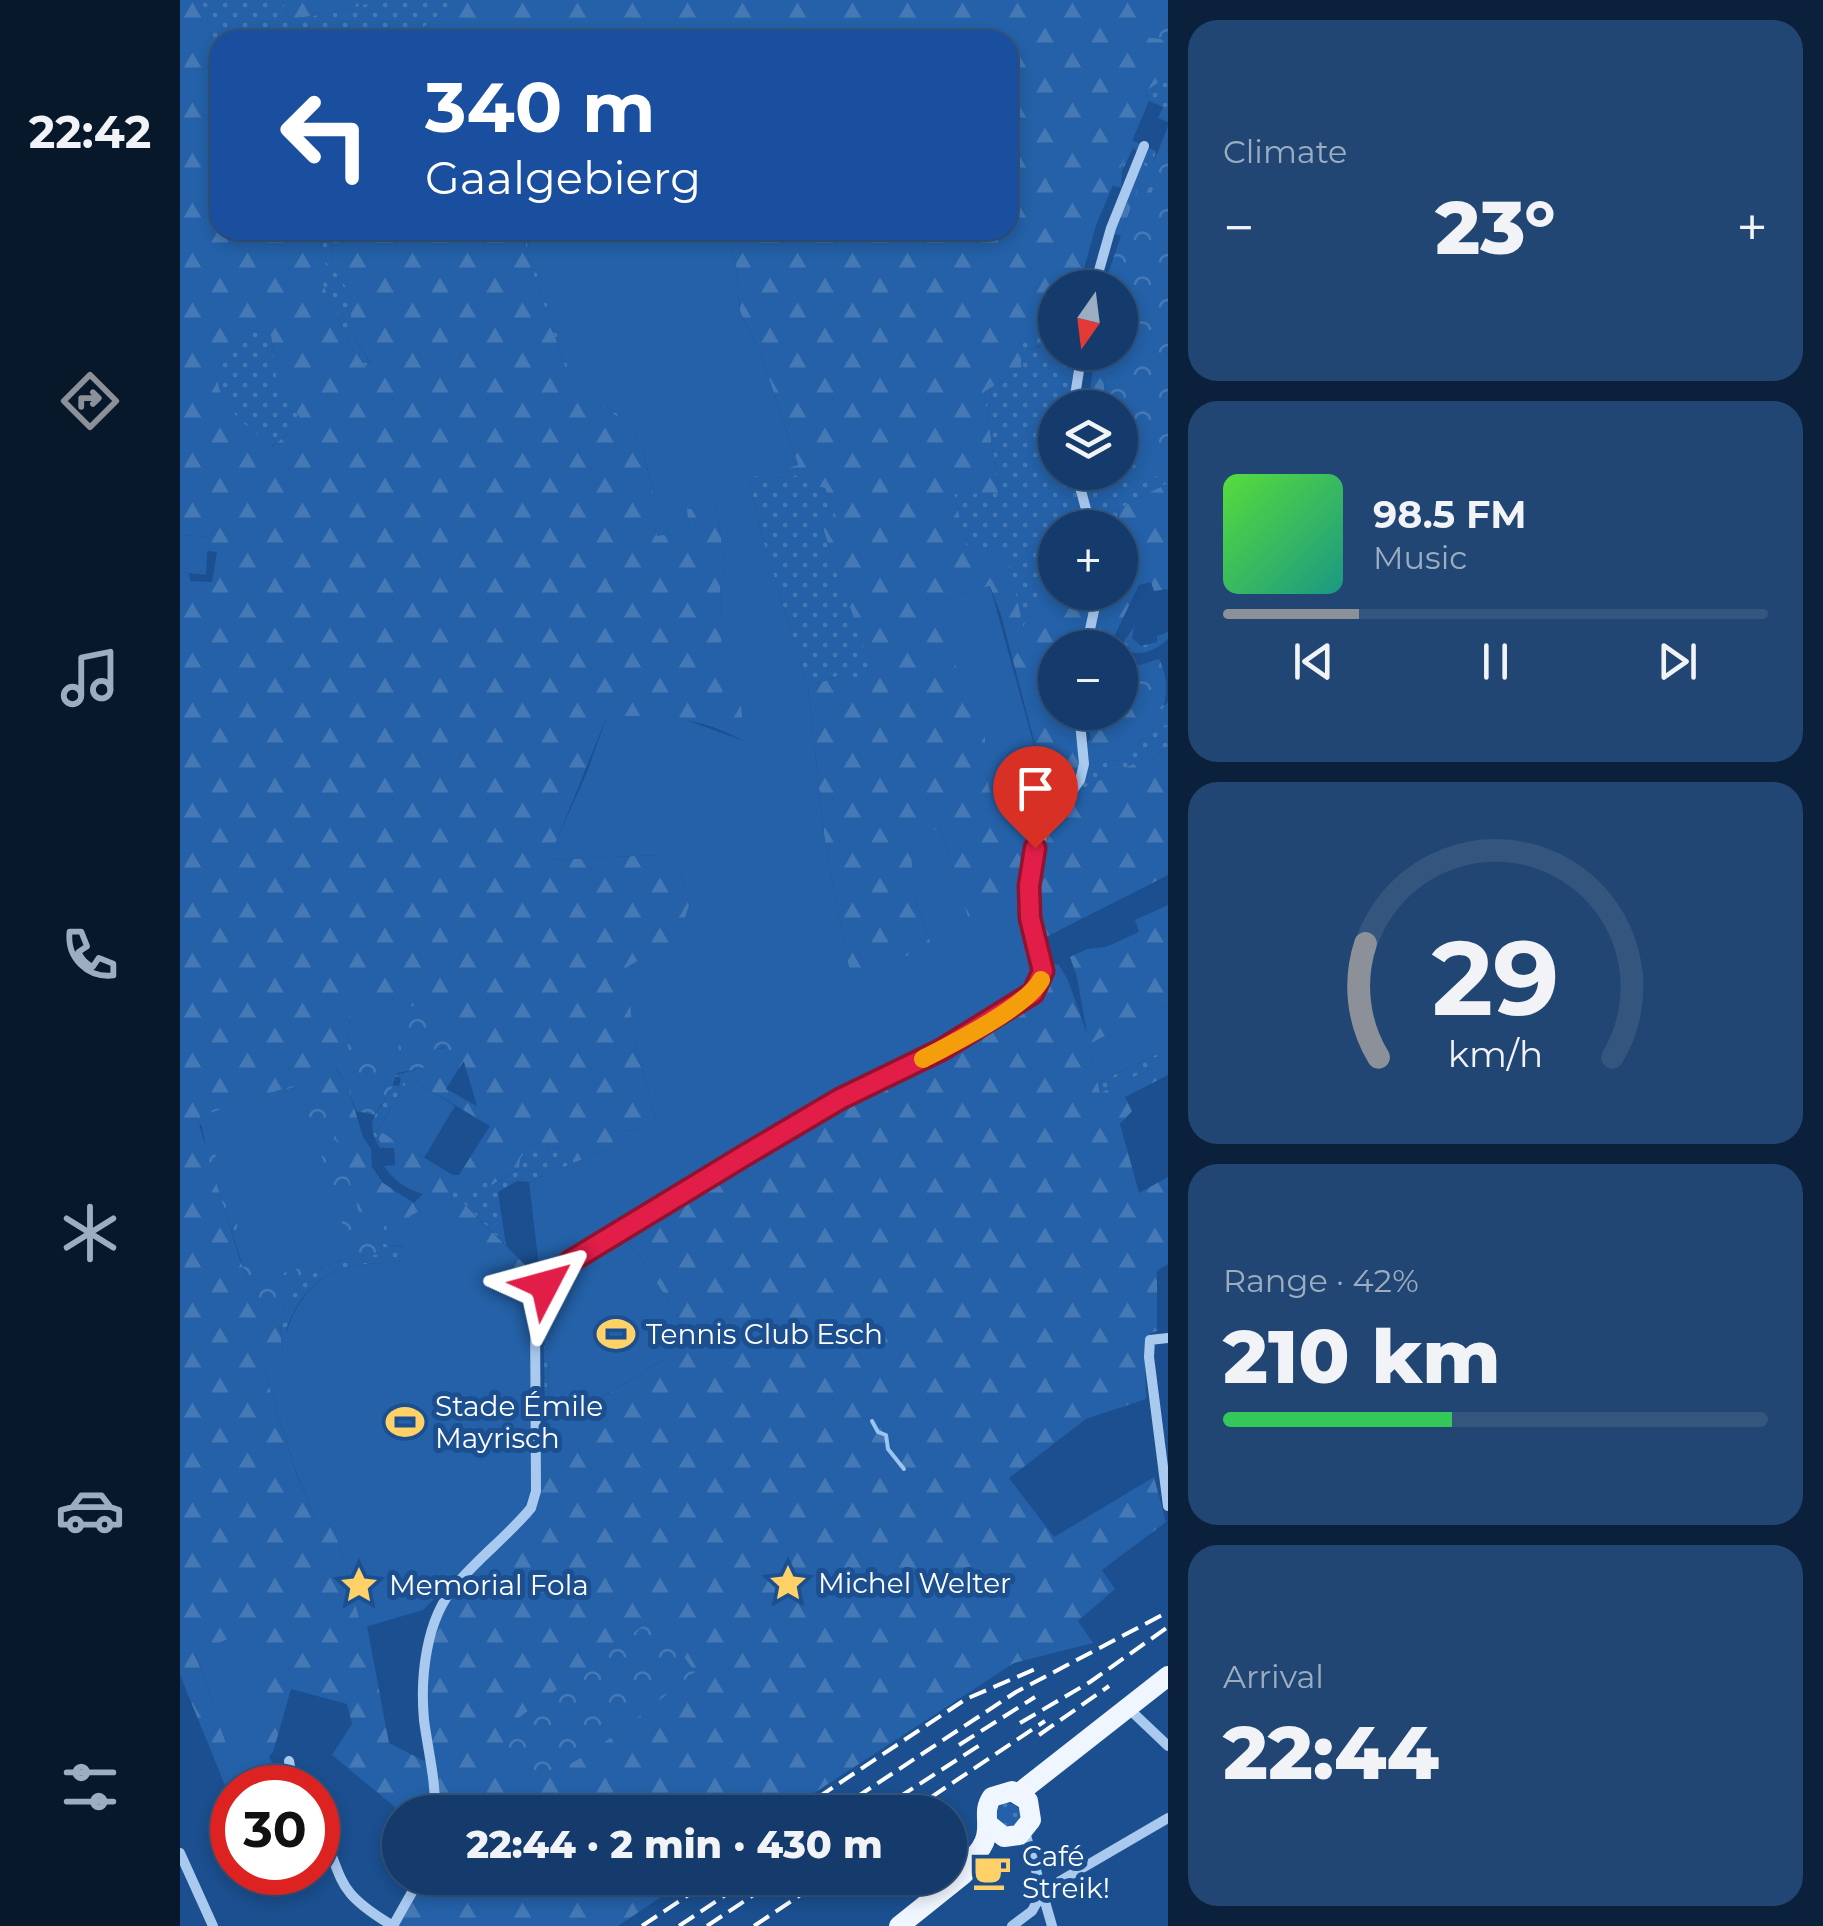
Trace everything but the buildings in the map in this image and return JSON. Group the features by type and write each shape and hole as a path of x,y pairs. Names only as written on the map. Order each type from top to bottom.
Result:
{"main road":[{"path":"1025,1800 1168,1676"},
{"path":"1006,1830 986,1810 992,1797 1004,1791 1025,1800"},
{"path":"967,1861 1006,1830 1031,1820 1025,1800"},
{"path":"899,1926 989,1855 1006,1830"},
{"path":"885,1926 925,1895"}],"street":[{"path":"1099,270 1114,218 1144,146"},
{"path":"436,1795 424,1716 432,1631 454,1586 531,1508 536,1491 535,1317 545,1285 571,1261 747,1154 840,1099 941,1050 1033,993 1043,971 1030,918 1031,865 1043,833 1080,780 1084,764 1081,730"},
{"path":"1168,1338 1150,1340 1149,1357 1168,1506"},
{"path":"1128,1707 1168,1746"},
{"path":"288,1761 289,1765"},
{"path":"1012,1926 1041,1900 1043,1891 1168,1818"},
{"path":"1006,1830 1043,1891 1052,1926"},
{"path":"180,1853 214,1926"},
{"path":"340,1876 346,1890 369,1912 393,1926 410,1895"}],"green space":[{"path":"180,0 199,0 210,31 210,240 309,240 329,269 320,278 351,346 365,366 371,363 351,332 351,294 332,267 333,240 525,240 570,381 600,407 627,419 641,444 655,499 689,531 686,509 716,505 726,569 720,589 724,702 741,702 745,742 694,722 607,716 549,860 656,855 680,871 691,899 680,937 659,952 633,1037 656,1119 641,1129 611,1132 614,1146 574,1163 562,1148 529,1145 519,1169 492,1185 486,1179 467,1196 453,1181 451,1199 463,1203 537,1277 529,1288 531,1488 496,1295 393,1240 359,1212 199,1124 247,1279 280,1329 283,1353 265,1372 296,1473 317,1523 334,1527 362,1627 367,1626 389,1743 430,1764 424,1716 432,1631 442,1604 531,1508 536,1446 543,1446 580,1420 576,1414 693,1341 638,1253 623,1239 854,1100 945,1055 1036,1001 1047,990 1054,964 1059,965 1068,980 1087,1034 1070,957 1139,932 1135,920 1168,905 1168,1004 1089,1045 1100,1093 1168,1061 1168,1075 1125,1097 1132,1111 1120,1124 1139,1193 1168,1177 1168,1264 1157,1271 1157,1331 1150,1333 1145,1357 1146,1399 1086,1419 1009,1478 1054,1537 1154,1477 1166,1522 1102,1570 1115,1589 1078,1621 1093,1643 1014,1663 811,1795 382,1796 332,1755 352,1724 347,1704 291,1689 273,1752 268,1757 195,1653 234,1765 217,1765 180,1675 180,572 189,573 190,581 212,582 217,552 207,551 207,537 180,535","holes":["244,328 271,335 277,380 302,421 272,447 232,410 219,388 221,362","352,1001 458,1047 435,1049 423,1068 414,1070 409,1078 490,1126 459,1175 378,1130 376,1133 383,1148 394,1148 395,1165 384,1166 401,1183 423,1194 414,1203 383,1183 372,1167 371,1149 363,1137 347,1084 335,1069 338,1063 346,1064","464,1062 477,1106 446,1089"]},
{"path":"199,0 282,0 289,19 340,12 378,0 457,0 420,30 210,31"},
{"path":"282,0 378,0 340,12 289,19"},
{"path":"457,0 1168,0 1168,76 1146,91 1149,101 1096,225 1084,270 1038,270 1038,346 1029,350 1028,338 1021,335 1021,369 984,392 999,493 954,494 966,545 1007,552 1023,627 1038,603 1038,610 1127,610 1117,630 1038,630 1038,730 1082,730 1084,745 1100,730 1138,730 1138,693 1162,708 1168,702 1168,725 1156,726 1120,760 1084,764 1076,792 1168,747 1168,875 1044,938 1035,919 1029,886 1014,886 968,918 940,827 915,899 931,944 852,984 825,843 808,687 841,675 857,690 873,673 821,523 837,520 825,488 802,482 799,475 762,479 760,474 798,465 761,355 740,312 736,266 729,240 1018,240 1018,30 420,30","holes":["990,586 1054,816 985,772 986,729 942,601"]},
{"path":"1160,0 1168,0 1168,40 1143,37"},
{"path":"1168,76 1168,122 1158,118 1163,107 1149,101 1146,91"},
{"path":"1168,126 1168,471 1138,435 1138,390 1104,390 1105,370 1138,370 1138,270 1109,270 1137,190 1151,195 1153,188 1139,182 1127,183 1138,158 1148,169 1158,172 1160,167 1153,164"},
{"path":"1131,140 1156,151 1153,164 1160,167 1158,173 1148,169 1138,158 1141,152 1133,148 1122,171 1121,188 1112,185"},
{"path":"1139,182 1154,188 1151,195 1137,190 1121,236 1114,234 1127,183"},
{"path":"309,240 333,240 332,267 351,294 351,332 371,364 365,366 351,346 320,278 328,269"},
{"path":"528,240 529,250 602,405 627,419 600,407 570,381 526,251"},
{"path":"529,240 729,240 736,266 740,312 761,355 798,465 749,478 762,537 808,687 825,843 852,983 931,944 915,899 910,841 940,827 968,917 1014,885 1024,885 1033,971 1027,985 1013,998 838,1095 544,1269 539,1267 529,1182 614,1146 610,1132 641,1129 656,1119 633,1037 627,967 679,937 691,899 680,871 656,855 548,860 607,716 675,716 744,741 741,703 723,702 720,589 726,569 716,506 687,509 689,531 657,536 650,500 655,498 641,444 627,419 602,405 572,380"},
{"path":"244,328 271,335 277,380 303,421 271,447 232,411 219,388 221,362"},
{"path":"1021,334 1028,338 1030,350 1038,347 1038,370 1079,370 1076,390 1038,390 1038,490 1138,490 1138,479 1168,474 1168,483 1120,510 1038,510 1038,610 1062,610 1023,628 966,546 954,494 999,492 984,392 1021,369"},
{"path":"1093,370 1105,370 1104,390 1090,390"},
{"path":"1138,435 1168,471 1138,479"},
{"path":"760,474 762,479 799,475 802,482 825,488 838,521 821,524 874,673 857,690 840,675 808,687 762,537 749,477"},
{"path":"1168,483 1168,589 1154,591 1151,582 1139,585 1138,510 1120,508"},
{"path":"180,535 208,537 206,575 180,572"},
{"path":"990,586 1054,817 1000,828 985,772 985,729 964,706 942,601"},
{"path":"1168,632 1168,639 1138,652 1138,643 1157,642 1157,636"},
{"path":"1159,659 1166,684 1163,709 1138,702 1140,665"},
{"path":"1168,725 1168,747 1074,793 1084,764 1120,760 1156,726"},
{"path":"352,1001 424,1007 458,1047 452,1055 444,1047 435,1049 423,1068 397,1073 374,1115 356,1111 347,1084 335,1068 338,1063 346,1063"},
{"path":"352,1001 402,1005 397,1067 372,1065 374,1039 349,1037"},
{"path":"1168,1004 1168,1049 1097,1083 1089,1044"},
{"path":"1168,1049 1168,1061 1100,1093 1097,1083"},
{"path":"414,1070 376,1133 380,1148 372,1128 375,1115 391,1085 399,1086 401,1078 393,1076"},
{"path":"317,1078 359,1212 368,1211 376,1224 391,1227 393,1239 403,1242 402,1247 381,1243 383,1254 347,1259 316,1272 293,1295 280,1329 247,1279 208,1157 199,1112"},
{"path":"409,1078 455,1106 424,1158 378,1130"},
{"path":"300,1085 351,1252 255,1282 203,1115"},
{"path":"529,1145 562,1148 574,1163 529,1182 517,1181 498,1192 506,1245 463,1203 451,1199 453,1179 487,1178 493,1185 519,1169"},
{"name":"Stade Émile Mayrisch","path":"438,1201 529,1288 531,1488 518,1518 423,1610 362,1628 334,1527 317,1523 296,1472 265,1372 283,1353 280,1329 287,1331 313,1287 345,1268 405,1259 409,1250 402,1247 410,1216"},
{"name":"Tennis Club Esch","path":"623,1239 638,1253 693,1341 577,1413 581,1420 544,1442 544,1430 549,1426 548,1351 543,1334 547,1306 573,1271"},
{"path":"380,1243 410,1249 405,1259 333,1272 304,1296 286,1331 280,1329 285,1310 303,1282 330,1264 383,1254"},
{"path":"544,1345 548,1351 549,1426 545,1430"},
{"path":"655,1617 695,1672 587,1754 541,1777 518,1783 500,1758 505,1737 517,1719"},
{"path":"251,1630 266,1679 266,1751 273,1765 232,1765 195,1652"},
{"path":"1008,1803 1017,1806 1017,1824 1008,1827 999,1824 996,1815 999,1806"},
{"path":"410,1895 664,1895 618,1926 393,1926"}],"waterway":[{"path":"872,1421 878,1432 886,1435 888,1449 904,1469"}],"railway":[{"path":"860,1795 1016,1692 1164,1614"},
{"path":"1020,1723 1090,1682 1168,1627"},
{"path":"822,1795 966,1699 1040,1667"},
{"path":"1039,1735 1109,1686"},
{"path":"959,1745 1035,1697"},
{"path":"934,1795 1045,1721"},
{"path":"902,1795 980,1745"},
{"path":"642,1926 688,1895"},
{"path":"679,1926 726,1895"},
{"path":"707,1926 754,1895"},
{"path":"754,1926 800,1895"}],"slow traffic":[{"path":"923,1059 1033,993 1041,980"}],"place":[{"name":"Tennis Club Esch","path":"616,1334"},
{"name":"Stade Émile Mayrisch","path":"405,1422"},
{"name":"Michel Welter","path":"788,1583"},
{"name":"Memorial Fola","path":"359,1585"},
{"name":"Café Streik!","path":"992,1872"}],"route":[{"path":"545,1285 571,1261 747,1154 840,1099 941,1050 1033,993 1043,971 1030,918 1029,886 1035,848"}]}
